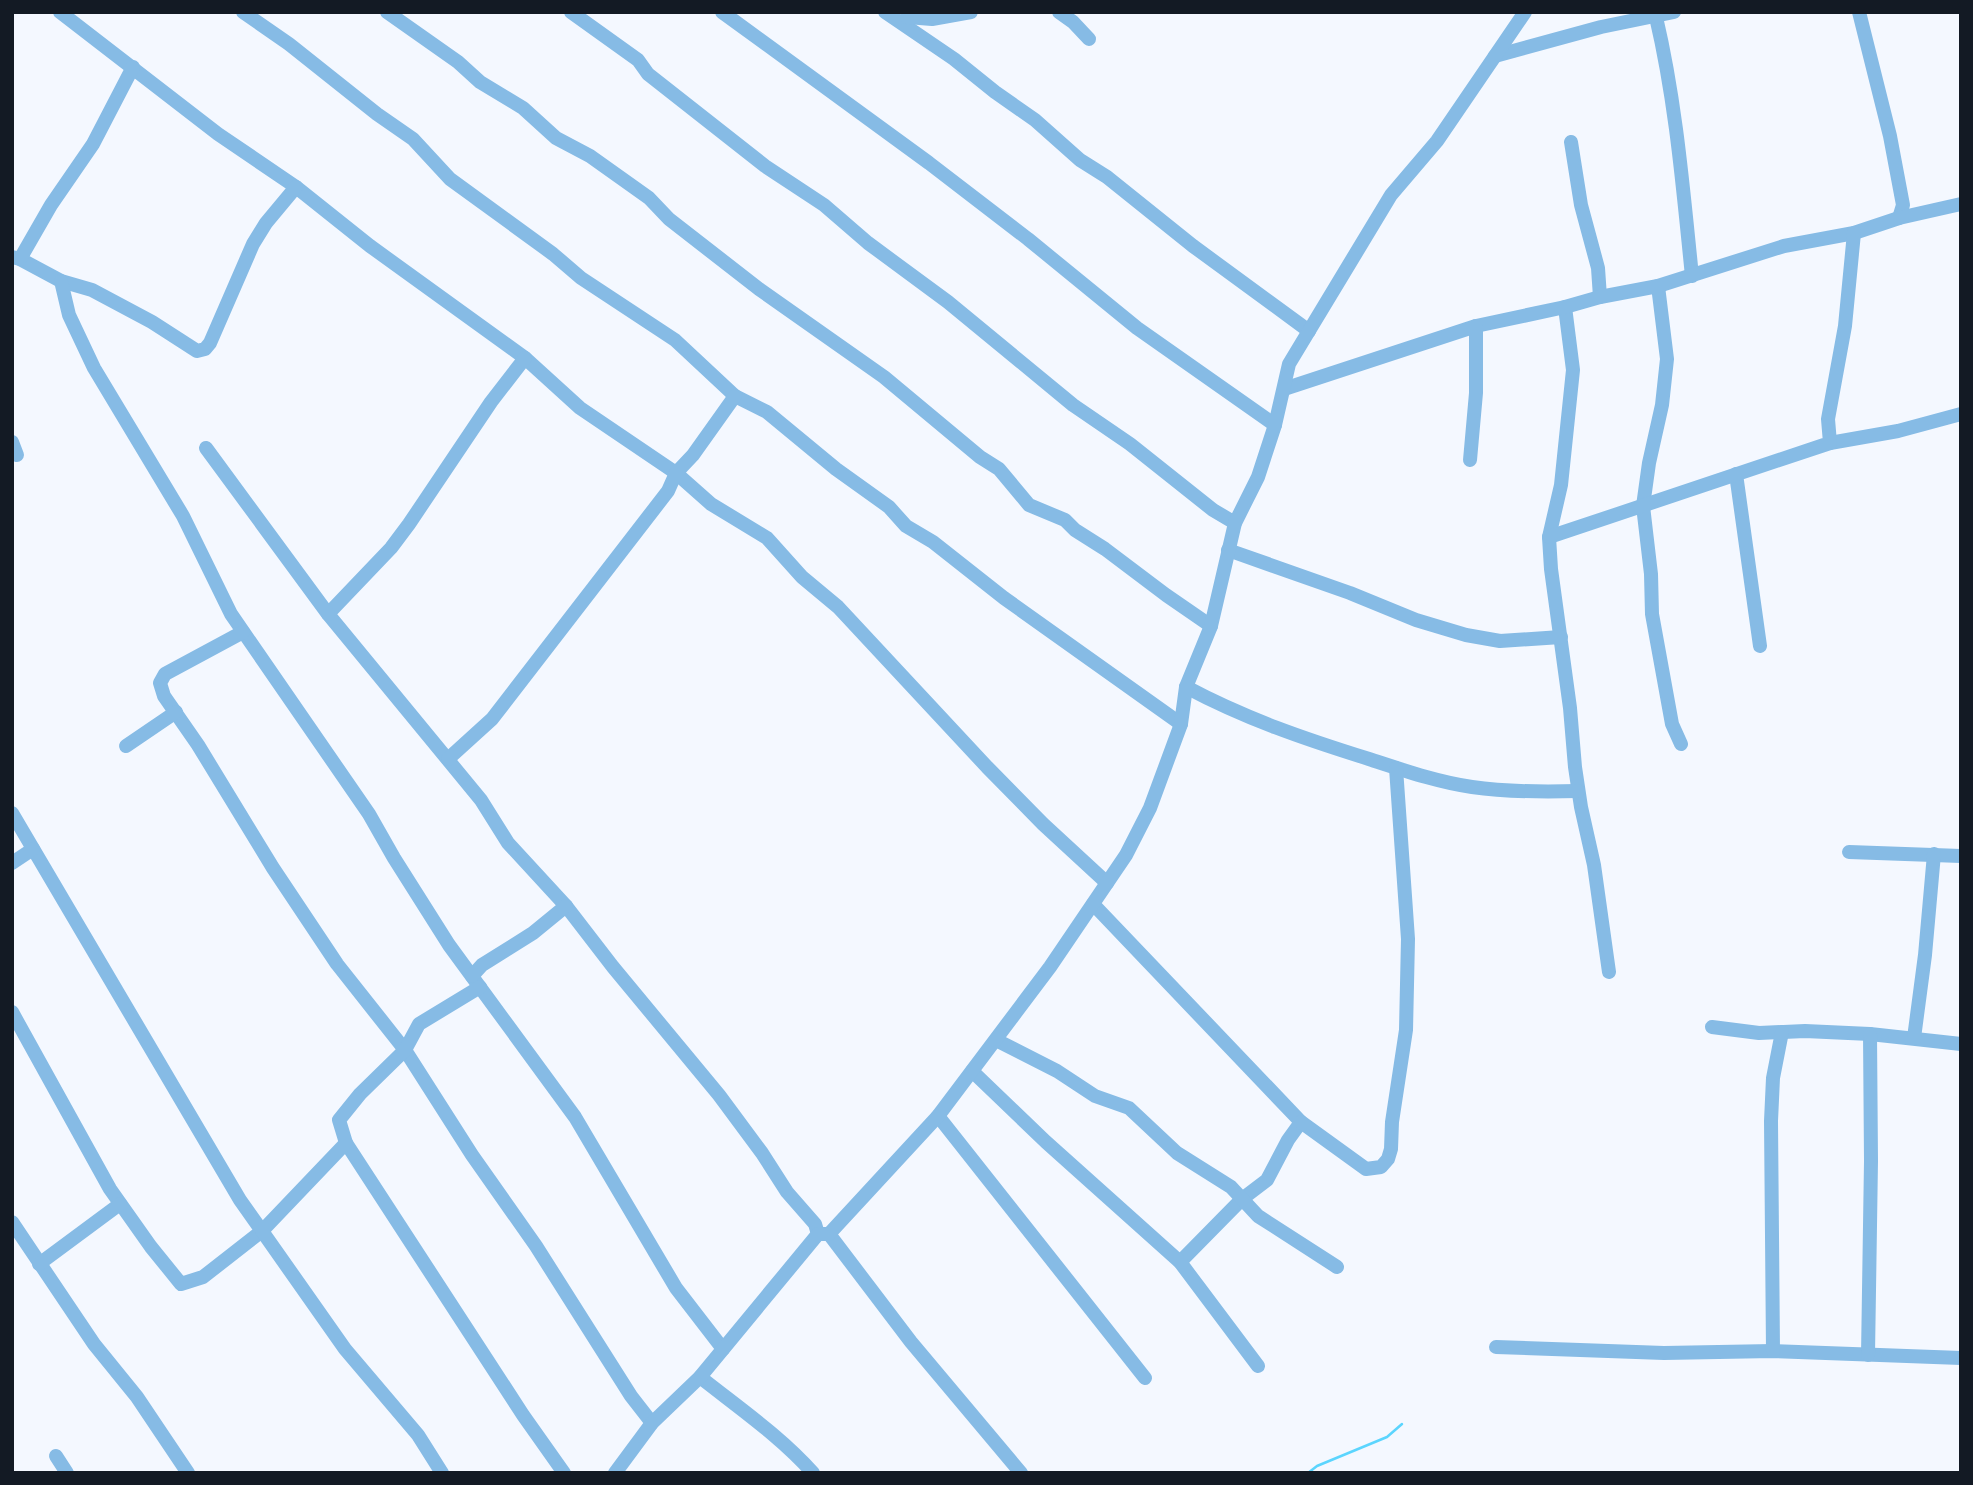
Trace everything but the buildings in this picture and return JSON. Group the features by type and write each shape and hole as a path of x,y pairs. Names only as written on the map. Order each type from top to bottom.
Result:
{"street":[{"path":"60,12 218,134 296,187 370,246 525,358 580,408 676,473 700,496 767,538 802,577 838,607 1043,824 1107,883"},
{"path":"243,12 413,139 450,179 553,254 581,278 675,340 735,396 767,411 836,469 888,507 906,526 933,542 1004,598 1181,724"},
{"path":"387,12 458,62 480,82 523,108 556,138 590,156 649,198 669,219 759,289 884,377 999,470 1030,505 1065,520 1075,530 1210,626"},
{"path":"571,12 638,60 648,74 765,166 824,205 868,243 948,302 1073,405 1130,444 1213,510 1235,523"},
{"path":"722,12 929,163 1137,328 1275,425"},
{"path":"885,12 906,18 932,19 971,12"},
{"path":"1059,12 1089,39"},
{"path":"615,1473 652,1423 700,1377 824,1234 938,1116 1050,967 1126,855 1150,808 1181,724 1186,687 1210,626 1235,523 1258,477 1275,425 1289,364 1391,195 1437,141 1525,12"},
{"path":"1495,57 1601,27 1674,12"},
{"path":"1859,12 1892,148 1903,205 1899,218"},
{"path":"1656,17 1666,59 1675,122 1692,276"},
{"path":"906,18 995,92 1035,120 1080,160 1107,177 1193,246 1309,331"},
{"path":"133,67 93,144 16,258 61,281 92,290 152,322 187,347 201,351 210,343 253,244 266,223 296,187"},
{"path":"1571,142 1581,205 1598,268 1600,297"},
{"path":"1284,389 1476,327 1658,286 1784,246 1854,233 1899,218 1961,204"},
{"path":"1830,443 1828,419 1845,326 1854,233"},
{"path":"61,281 69,315 94,368 171,493 231,614 369,814 394,858 476,982 575,1117 676,1288 723,1349"},
{"path":"1658,286 1667,359 1662,405 1643,506 1653,614 1672,724 1681,744"},
{"path":"1564,307 1573,370 1561,485 1549,537 1551,569 1578,791 1594,865 1609,972"},
{"path":"1470,460 1476,393 1476,327"},
{"path":"328,614 391,548 491,402 525,358"},
{"path":"448,759 500,709 632,540 668,491 676,473 693,455 735,396"},
{"path":"1549,537 1830,443 1898,431 1961,414"},
{"path":"206,448 328,614 481,800 508,843 566,906 620,977 740,1123 787,1192 1021,1473"},
{"path":"1736,474 1760,646"},
{"path":"1228,550 1350,593 1416,621 1466,635 1500,641 1561,637"},
{"path":"243,632 161,678 164,696 330,953 405,1050 536,1246 631,1396 652,1423"},
{"path":"1186,687 1227,709 1284,733 1396,768 1470,787 1539,792 1578,791"},
{"path":"125,746 176,712"},
{"path":"1093,904 1301,1122 1366,1169 1381,1167 1388,1159 1391,1149 1392,1122 1406,1030 1408,939 1396,768"},
{"path":"12,813 240,1200 345,1349 418,1435 442,1473"},
{"path":"12,863 33,849"},
{"path":"1849,852 1961,856"},
{"path":"1914,1038 1934,854"},
{"path":"564,1473 523,1415 346,1143 340,1119 360,1094 405,1050 419,1024 476,982 482,965 533,933 566,906"},
{"path":"12,1012 120,1203 181,1284 202,1277 262,1231 346,1143"},
{"path":"1712,1027 1759,1033 1870,1034 1961,1044"},
{"path":"1773,1351 1771,1121 1773,1078 1782,1032"},
{"path":"1868,1355 1870,1034"},
{"path":"996,1040 1057,1071 1095,1096 1129,1108 1177,1153 1223,1182 1258,1216 1337,1266"},
{"path":"972,1071 1180,1262 1258,1366"},
{"path":"938,1116 1145,1378"},
{"path":"1180,1262 1242,1199 1267,1180 1301,1122"},
{"path":"39,1264 120,1203"},
{"path":"12,1222 94,1343 137,1397 188,1473"},
{"path":"1496,1347 1664,1353 1773,1351 1961,1359"},
{"path":"700,1377 782,1442 813,1473"},
{"path":"56,1456 67,1473"}],"waterway":[{"path":"1308,1473 1317,1466 1387,1437 1402,1424"}]}
